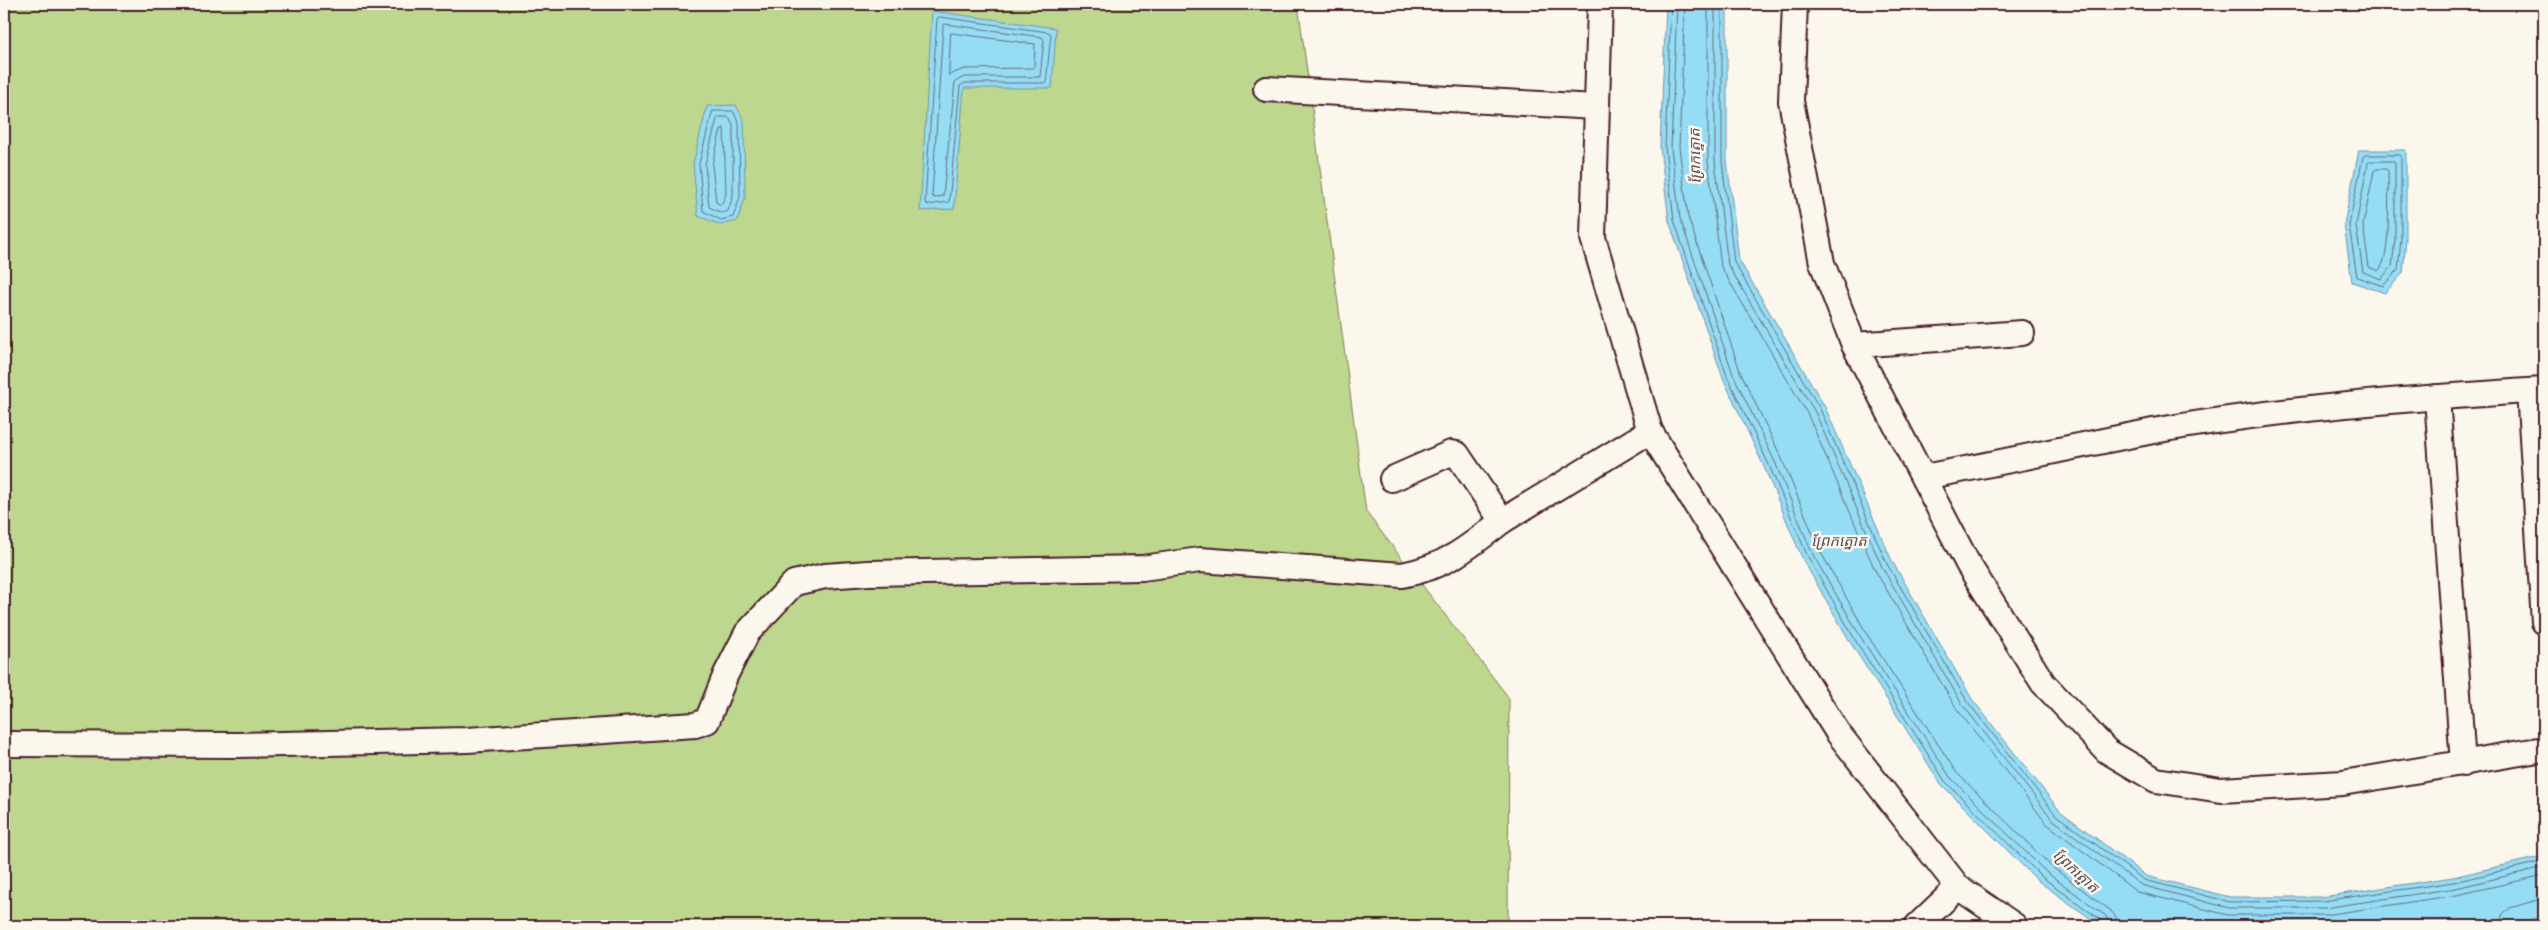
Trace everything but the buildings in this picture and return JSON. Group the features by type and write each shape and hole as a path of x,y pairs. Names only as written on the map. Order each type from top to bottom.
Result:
{"street":[{"path":"1600,4 1593,238 1650,431 1838,733 1958,887 2015,926"},
{"path":"1795,4 1790,101 1822,264 1854,345 1968,564 2043,683 2107,751 2156,780 2221,790 2343,783 2544,749"},
{"path":"1266,89 1596,107"},
{"path":"1854,345 2022,333"},
{"path":"1923,477 2154,431 2270,414 2437,397 2537,390 2544,622"},
{"path":"2437,397 2463,764"},
{"path":"4,744 238,745 467,740 694,725 707,720 726,674 747,633 794,582 825,576 868,573 1142,568 1200,560 1402,575 1428,570 1463,553 1502,521 1650,431"},
{"path":"1392,480 1451,453 1457,454 1502,521"},
{"path":"1917,926 1958,887"}],"green space":[{"path":"4,4 1298,4 1366,512 1509,698 1508,926 4,926"}],"water":[{"name":"ព្រែកត្នោត","path":"1666,4 1727,4 1727,160 1739,260 1825,407 1892,561 1972,699 2060,811 2146,876 2230,897 2322,897 2453,877 2544,856 2544,916 2507,926 2101,926 2038,881 1941,784 1852,645 1803,560 1764,467 1723,378 1669,221 1660,148"},
{"path":"932,11 1056,28 1052,88 964,88 954,209 920,211"},
{"path":"736,105 744,121 745,198 737,221 721,225 698,216 693,164 707,106"},
{"path":"2359,150 2406,150 2406,239 2403,273 2385,293 2352,282 2344,224"}]}
